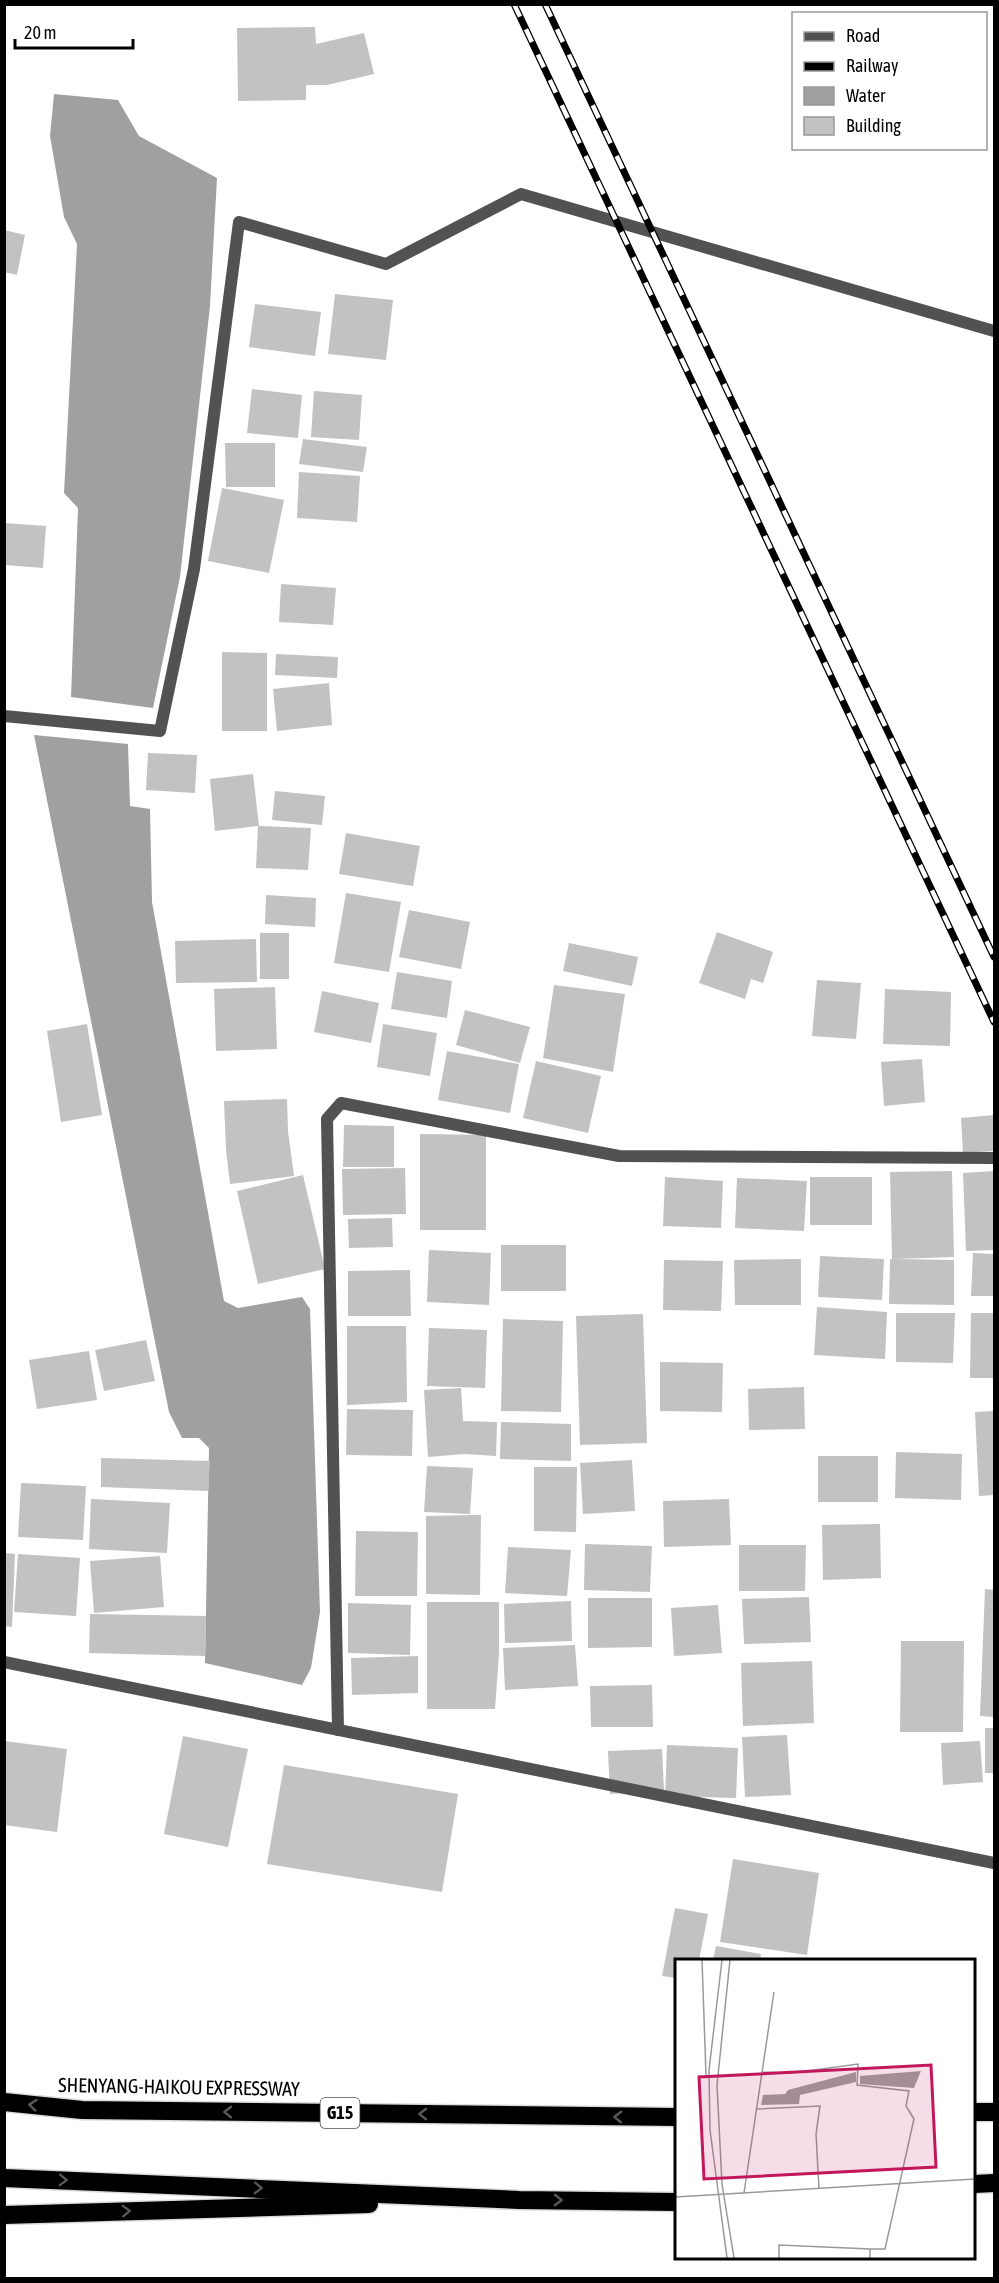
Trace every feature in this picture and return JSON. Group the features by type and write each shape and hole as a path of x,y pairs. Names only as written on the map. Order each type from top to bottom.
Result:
{"highway":[{"name":"SHENYANG-HAIKOU EXPRESSWAY","path":"4,2102 82,2110 675,2117"},
{"path":"975,2112 994,2112"},
{"path":"4,2178 519,2200 675,2202"},
{"path":"975,2184 994,2183"},
{"path":"4,2215 519,2200"}],"street":[{"path":"4,716 160,730 194,569 240,222 386,264 521,194 994,331"},
{"path":"338,1730 327,1119 341,1103 619,1156 994,1158"},
{"path":"4,1662 994,1863"}],"water":[{"path":"54,94 118,100 139,136 217,178 210,306 180,577 153,708 71,697 78,508 64,493 77,244 64,217 50,136"},
{"path":"34,735 128,744 130,806 150,809 152,902 224,1301 238,1308 302,1297 310,1309 320,1612 311,1668 302,1685 205,1663 209,1448 199,1438 182,1438 169,1412"}],"building":[{"path":"315,27 316,44 364,33 374,74 327,85 306,85 306,100 238,101 237,28"},
{"path":"4,230 25,235 17,275 4,272"},
{"path":"335,294 393,300 386,360 328,354"},
{"path":"255,304 321,312 315,356 249,347"},
{"path":"252,389 302,395 298,438 247,433"},
{"path":"314,391 362,395 359,440 311,437"},
{"path":"303,439 367,447 363,472 299,464"},
{"path":"225,443 275,443 275,487 226,487"},
{"path":"299,472 360,476 357,522 297,518"},
{"path":"222,488 284,500 269,573 208,561"},
{"path":"5,523 46,526 43,568 5,565"},
{"path":"281,584 336,588 333,625 279,622"},
{"path":"222,652 267,653 267,731 222,731"},
{"path":"276,654 338,657 337,678 275,675"},
{"path":"329,683 332,725 277,731 273,689"},
{"path":"148,753 197,755 195,793 146,790"},
{"path":"253,774 259,826 311,828 308,870 256,868 258,826 215,831 210,779"},
{"path":"275,791 325,796 322,825 272,820"},
{"path":"346,833 420,846 413,886 339,874"},
{"path":"346,893 401,902 389,972 334,963"},
{"path":"266,895 316,898 315,927 265,924"},
{"path":"409,910 470,922 461,969 399,957"},
{"path":"717,932 773,952 763,983 751,979 745,999 699,983"},
{"path":"260,933 289,933 289,979 260,979"},
{"path":"256,939 257,982 176,983 175,941"},
{"path":"569,943 638,957 632,986 563,971"},
{"path":"397,972 452,981 447,1018 391,1009"},
{"path":"817,980 861,983 856,1039 812,1036"},
{"path":"554,985 625,994 613,1072 543,1058"},
{"path":"275,987 277,1049 216,1051 214,989"},
{"path":"885,989 951,992 950,1046 883,1044"},
{"path":"322,991 379,1003 371,1043 314,1032"},
{"path":"465,1010 530,1027 520,1063 456,1045"},
{"path":"87,1024 102,1115 61,1122 47,1031"},
{"path":"383,1024 437,1033 430,1076 377,1067"},
{"path":"447,1051 519,1064 510,1113 438,1100"},
{"path":"922,1059 925,1102 884,1106 881,1062"},
{"path":"536,1061 601,1076 588,1133 523,1118"},
{"path":"287,1099 288,1131 294,1176 230,1184 224,1101"},
{"path":"994,1115 994,1151 963,1153 961,1118"},
{"path":"344,1125 394,1126 394,1167 343,1167"},
{"path":"420,1134 486,1135 486,1230 420,1230"},
{"path":"405,1168 406,1214 343,1215 342,1169"},
{"path":"952,1171 954,1257 895,1259 954,1260 954,1305 889,1304 890,1259 892,1259 890,1172"},
{"path":"994,1171 994,1250 966,1251 963,1173"},
{"path":"303,1175 325,1269 258,1284 237,1191"},
{"path":"665,1177 723,1181 721,1228 663,1226"},
{"path":"810,1177 872,1177 872,1225 810,1225"},
{"path":"737,1178 807,1181 804,1231 735,1228"},
{"path":"392,1218 393,1247 349,1248 348,1219"},
{"path":"501,1245 566,1245 566,1291 501,1291"},
{"path":"429,1250 491,1253 489,1305 427,1302"},
{"path":"973,1253 994,1254 994,1296 971,1296"},
{"path":"820,1256 884,1259 882,1300 818,1297"},
{"path":"801,1259 801,1305 735,1305 734,1260"},
{"path":"664,1260 723,1261 721,1311 663,1310"},
{"path":"410,1270 411,1316 348,1316 348,1271"},
{"path":"817,1307 887,1312 885,1359 814,1355"},
{"path":"896,1313 955,1313 953,1363 896,1362"},
{"path":"971,1313 994,1313 994,1378 970,1378"},
{"path":"643,1314 647,1443 580,1445 576,1316"},
{"path":"503,1319 563,1321 561,1412 501,1411"},
{"path":"347,1326 406,1326 407,1402 347,1405"},
{"path":"429,1328 487,1330 485,1388 427,1386"},
{"path":"146,1340 155,1381 104,1391 95,1350"},
{"path":"89,1351 97,1400 37,1409 29,1360"},
{"path":"660,1362 723,1363 722,1412 660,1411"},
{"path":"804,1387 805,1429 749,1430 748,1389"},
{"path":"461,1388 463,1421 497,1422 496,1456 464,1454 428,1457 424,1390"},
{"path":"347,1409 413,1410 412,1456 346,1455"},
{"path":"994,1411 994,1495 979,1496 975,1412"},
{"path":"501,1422 571,1424 571,1461 500,1459"},
{"path":"896,1452 962,1454 961,1500 895,1498"},
{"path":"818,1456 878,1456 878,1502 818,1502"},
{"path":"101,1458 210,1461 208,1491 101,1487"},
{"path":"632,1460 635,1511 583,1514 580,1463"},
{"path":"427,1466 473,1468 470,1514 424,1512"},
{"path":"534,1467 577,1467 576,1532 534,1531"},
{"path":"21,1483 86,1486 83,1540 18,1537"},
{"path":"91,1499 170,1503 167,1553 89,1549"},
{"path":"729,1499 731,1545 664,1547 663,1501"},
{"path":"481,1515 480,1595 426,1594 426,1516"},
{"path":"880,1524 881,1578 823,1580 822,1525"},
{"path":"356,1531 418,1532 417,1596 355,1596"},
{"path":"585,1544 652,1546 650,1592 584,1590"},
{"path":"739,1545 806,1545 805,1591 739,1591"},
{"path":"508,1547 571,1550 567,1596 505,1593"},
{"path":"4,1553 15,1554 12,1627 4,1626"},
{"path":"18,1554 80,1558 76,1616 14,1612"},
{"path":"160,1556 164,1607 94,1613 90,1561"},
{"path":"985,1589 994,1590 994,1717 980,1716"},
{"path":"809,1597 811,1642 744,1644 742,1599"},
{"path":"588,1598 652,1598 652,1647 588,1648"},
{"path":"571,1601 572,1641 505,1643 504,1604"},
{"path":"427,1602 499,1602 499,1654 495,1709 427,1709"},
{"path":"348,1603 411,1605 410,1655 348,1653"},
{"path":"718,1605 722,1653 674,1656 671,1608"},
{"path":"90,1614 206,1616 205,1656 89,1653"},
{"path":"901,1641 964,1641 963,1732 900,1732"},
{"path":"575,1645 578,1686 505,1690 503,1648"},
{"path":"418,1656 418,1693 352,1695 351,1658"},
{"path":"812,1661 814,1723 743,1726 741,1663"},
{"path":"652,1685 653,1727 591,1727 590,1686"},
{"path":"985,1728 994,1728 994,1773 985,1773"},
{"path":"787,1735 791,1795 745,1797 742,1737"},
{"path":"183,1736 248,1749 228,1847 164,1834"},
{"path":"4,1741 67,1749 57,1832 4,1825"},
{"path":"980,1741 983,1782 943,1785 941,1743"},
{"path":"667,1745 738,1748 736,1798 665,1796"},
{"path":"662,1749 664,1791 610,1794 608,1751"},
{"path":"284,1765 458,1794 442,1892 267,1864"},
{"path":"733,1859 819,1873 807,1955 720,1942"},
{"path":"675,1908 708,1914 699,1959 675,1959 675,1978 662,1976"},
{"path":"716,1946 761,1954 760,1959 713,1959"}],"railway":[{"path":"514,4 994,1022"},
{"path":"545,4 994,957"}]}
